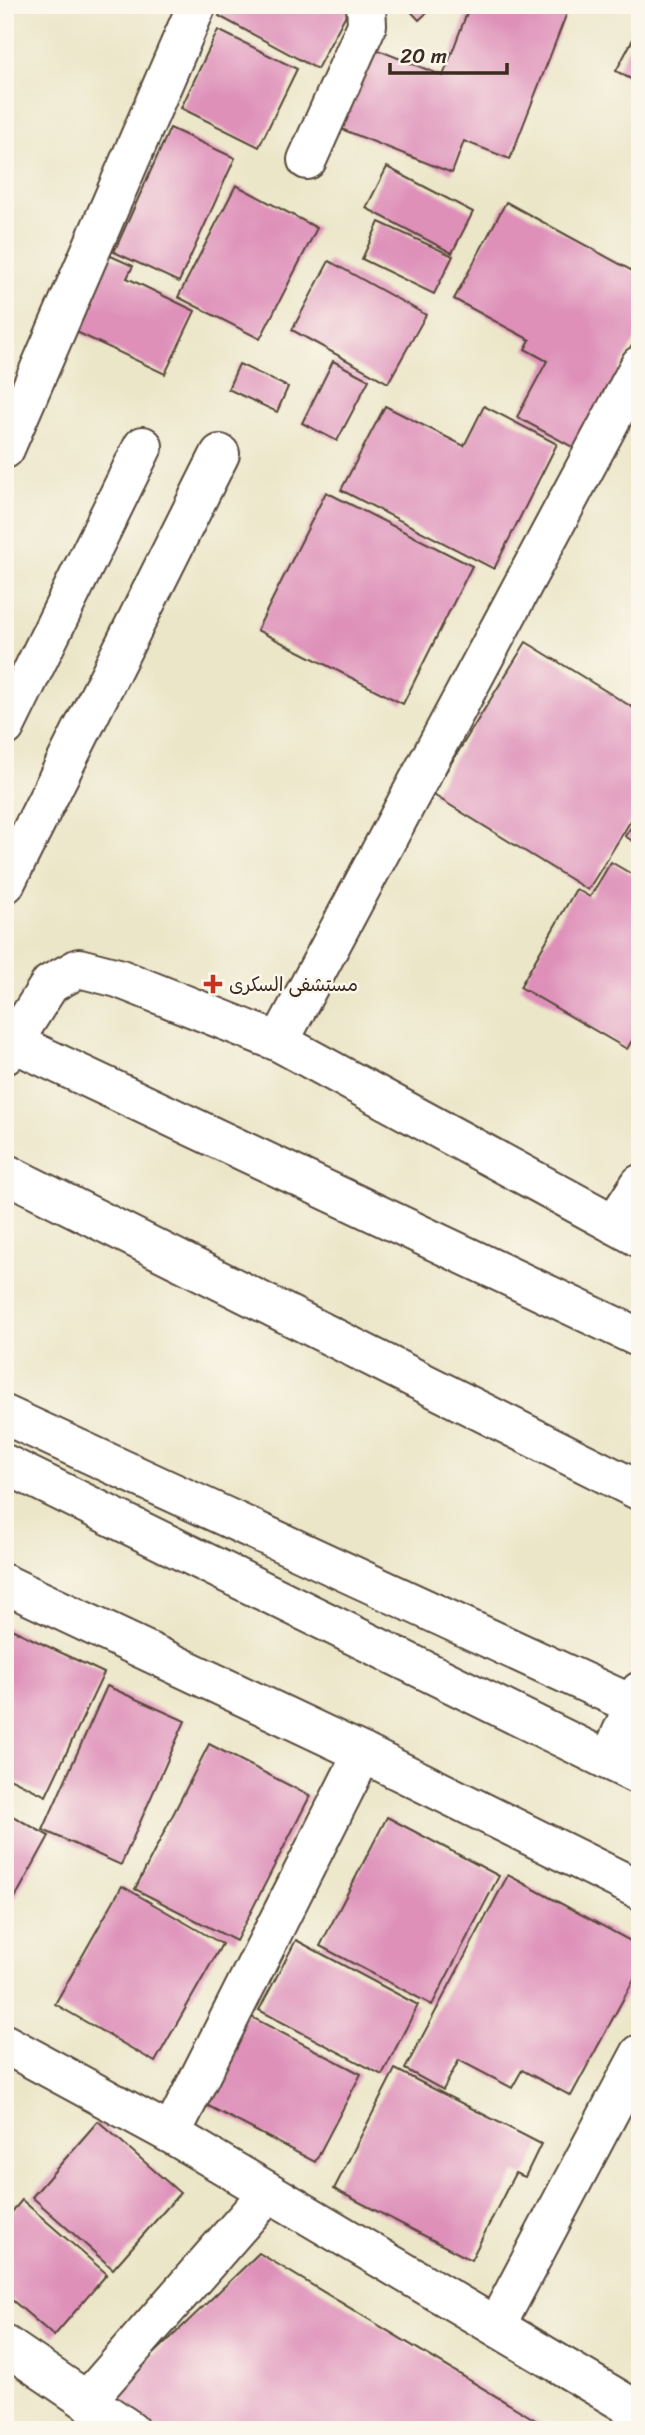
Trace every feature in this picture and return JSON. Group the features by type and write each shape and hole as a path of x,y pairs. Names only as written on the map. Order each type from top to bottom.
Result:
{"street":[{"path":"5,449 197,5"},
{"path":"307,160 367,25 366,5"},
{"path":"279,1042 640,365"},
{"path":"5,727 143,446"},
{"path":"5,884 220,454"},
{"path":"640,1184 627,1231 279,1042 118,978 79,968 50,984 7,1041 640,1338"},
{"path":"5,1172 640,1491"},
{"path":"5,1415 638,1701 625,1769 5,1464"},
{"path":"8,1592 363,1753 640,1890"},
{"path":"171,2134 363,1753"},
{"path":"5,2044 171,2134 267,2194 640,2412"},
{"path":"496,2326 640,2054"},
{"path":"87,2400 267,2194"},
{"path":"5,2345 130,2430"}],"building":[{"path":"225,5 351,5 317,69 219,16"},
{"path":"405,5 435,5 419,20"},
{"path":"470,5 570,5 510,159 464,141 452,173 331,125 363,44 443,76"},
{"path":"640,26 640,84 616,71"},
{"path":"218,30 297,69 259,147 181,108"},
{"path":"170,128 235,158 179,282 114,252"},
{"path":"387,167 473,212 452,253 366,208"},
{"path":"236,185 317,228 260,339 178,297"},
{"path":"506,202 640,275 640,331 576,449 517,417 547,361 525,349 530,340 454,299"},
{"path":"379,222 453,256 434,294 362,259"},
{"path":"104,253 133,266 127,278 195,311 165,374 68,328"},
{"path":"329,261 426,315 388,383 292,330"},
{"path":"333,361 369,380 337,441 302,423"},
{"path":"239,364 288,387 277,412 228,389"},
{"path":"385,406 464,446 484,406 557,444 494,569 341,490"},
{"path":"326,492 472,566 403,704 257,630"},
{"path":"526,642 640,712 640,806 588,890 432,794"},
{"path":"640,814 640,846 625,836"},
{"path":"611,862 640,879 640,1027 627,1049 520,987 576,889 590,897"},
{"path":"5,1626 104,1673 46,1796 5,1776"},
{"path":"107,1686 185,1721 121,1865 43,1830"},
{"path":"209,1744 310,1796 236,1941 135,1889"},
{"path":"5,1812 49,1836 5,1916"},
{"path":"387,1817 499,1876 432,2005 320,1946"},
{"path":"508,1875 640,1946 640,1968 571,2096 522,2070 512,2088 459,2060 443,2090 405,2069"},
{"path":"122,1886 222,1944 155,2062 55,2004"},
{"path":"296,1940 418,2005 382,2075 259,2010"},
{"path":"242,2012 361,2074 315,2162 197,2100"},
{"path":"395,2069 541,2144 525,2177 515,2173 471,2260 334,2189"},
{"path":"98,2121 180,2193 113,2269 32,2197"},
{"path":"22,2200 107,2274 54,2336 5,2294 5,2220"},
{"path":"259,2253 552,2430 150,2430 106,2400"}],"place":[{"name":"مستشفى السكرى","path":"213,984"}]}
